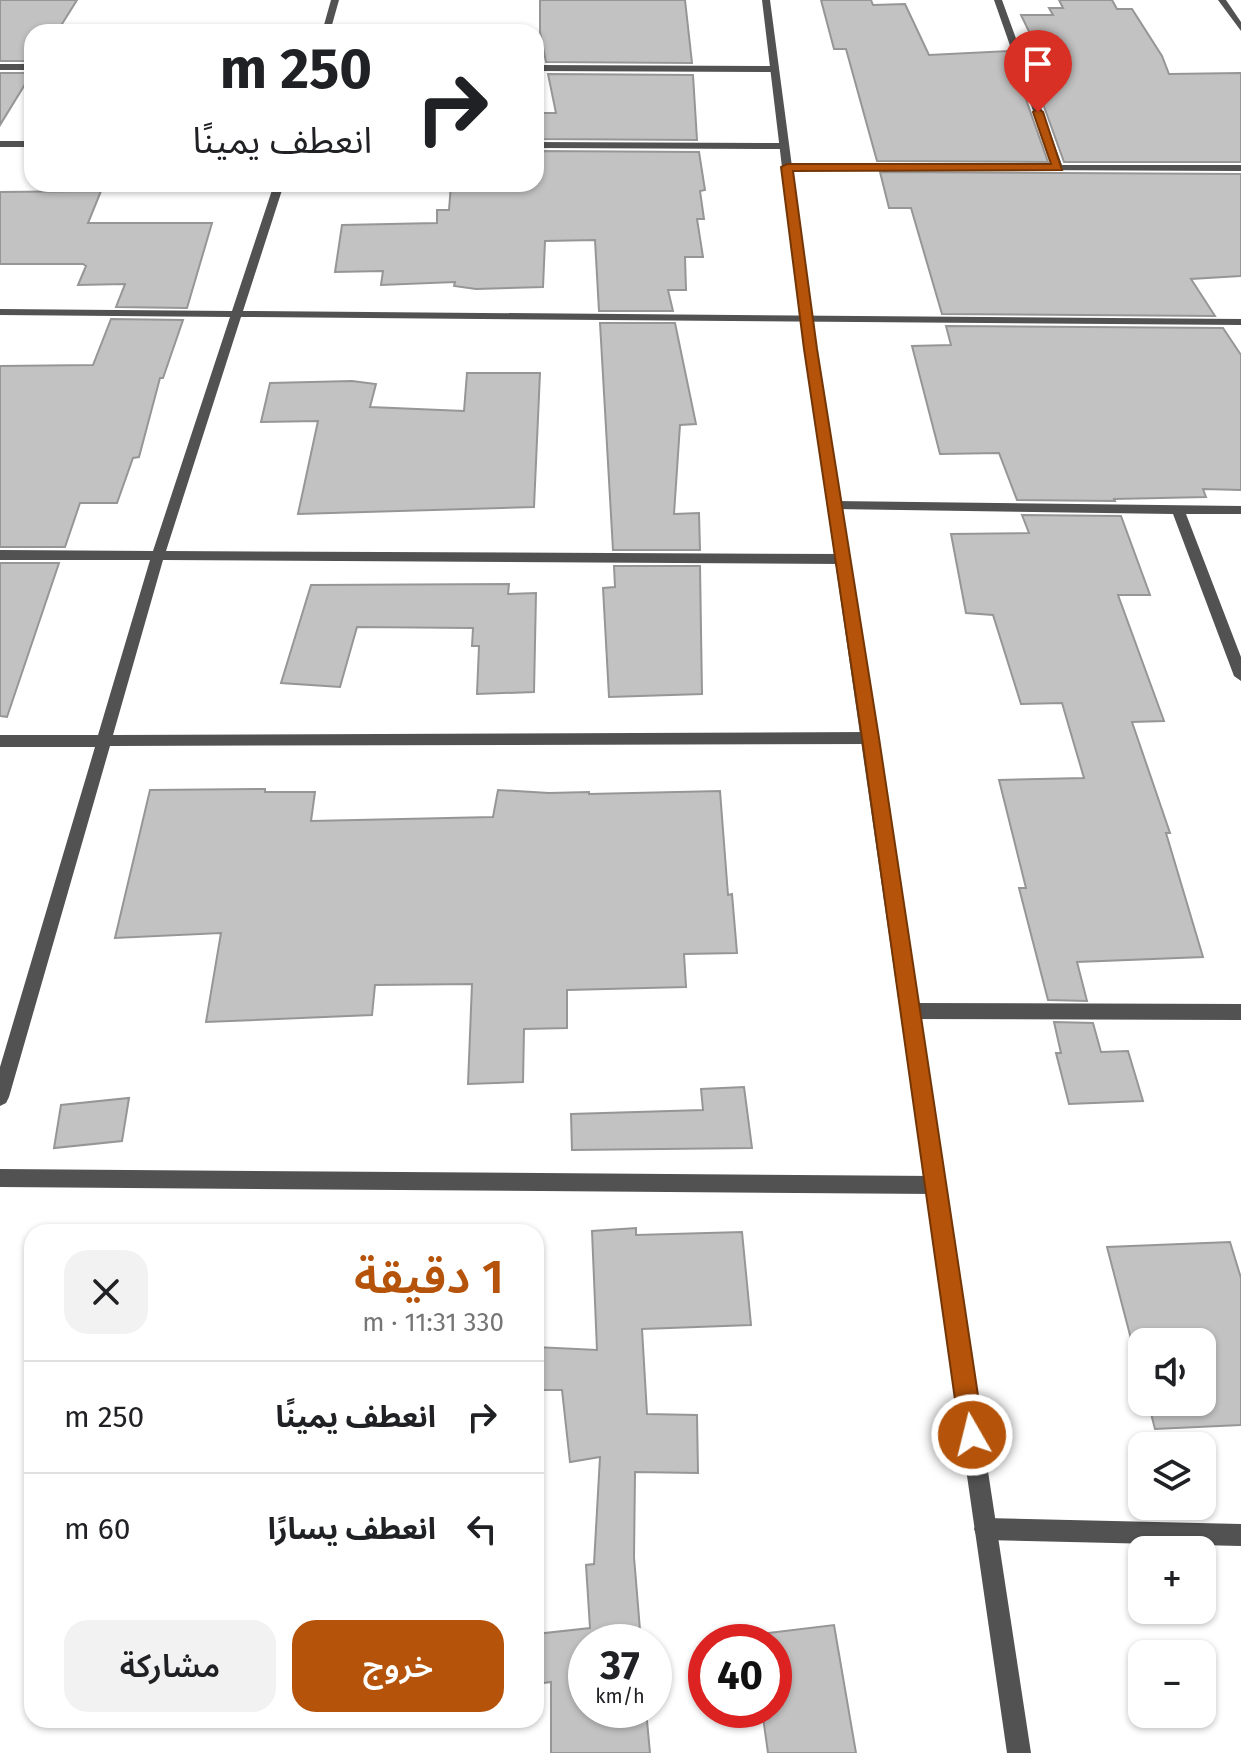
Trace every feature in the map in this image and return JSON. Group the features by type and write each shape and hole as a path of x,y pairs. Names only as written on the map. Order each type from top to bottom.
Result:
{"street":[{"path":"328,24 335,0"},
{"path":"766,0 806,318 871,738 1019,1753"},
{"path":"998,0 1058,168"},
{"path":"1222,0 1241,28"},
{"path":"0,67 24,67"},
{"path":"544,68 774,69"},
{"path":"0,144 24,144"},
{"path":"544,145 784,146"},
{"path":"787,167 1241,168"},
{"path":"0,1097 158,555 277,192"},
{"path":"0,312 1241,322"},
{"path":"834,505 1241,510"},
{"path":"1178,509 1241,676"},
{"path":"0,555 842,559"},
{"path":"0,741 871,738"},
{"path":"909,1011 1241,1012"},
{"path":"0,1178 935,1185"},
{"path":"985,1529 1241,1535"}],"building":[{"path":"0,0 77,0 62,24 24,24 24,61 0,61"},
{"path":"540,0 685,0 692,63 546,62 544,24 540,24"},
{"path":"821,0 871,0 873,5 905,4 929,55 1009,51 1048,162 877,161 846,49 834,49"},
{"path":"1059,0 1112,0 1117,9 1132,9 1162,56 1169,74 1241,73 1241,162 1064,162 1024,51 1038,50 1021,15 1053,15 1049,8 1063,8"},
{"path":"0,73 24,73 24,86 0,125"},
{"path":"548,74 693,75 697,140 544,139 544,113 556,113"},
{"path":"544,151 699,152 705,190 700,191 704,219 697,219 703,257 685,257 686,290 668,290 673,311 599,311 595,240 545,241 543,287 476,289 454,286 455,282 381,285 383,271 335,272 342,225 437,223 437,210 449,210 450,192 544,192"},
{"path":"880,172 1241,174 1241,276 1191,279 1215,316 942,314 911,208 889,208"},
{"path":"0,192 101,192 88,223 212,223 187,308 116,307 125,284 78,285 86,266 83,264 0,264"},
{"path":"111,319 183,320 163,378 160,378 139,457 133,458 117,503 80,503 65,547 0,547 0,366 93,365"},
{"path":"600,323 675,323 696,424 680,425 674,514 699,513 700,550 613,550"},
{"path":"946,326 1223,328 1241,355 1241,490 1203,489 1206,497 1115,501 1017,500 999,453 940,454 912,346 951,345"},
{"path":"467,373 540,373 534,507 298,514 318,421 261,422 270,383 352,381 376,384 370,407 464,411"},
{"path":"1022,515 1121,516 1150,595 1118,595 1164,721 1132,722 1170,833 1166,833 1203,957 1077,962 1087,1001 1048,1000 1019,888 1026,888 999,780 1084,778 1062,703 1021,704 993,615 966,613 951,534 1029,533"},
{"path":"0,563 59,563 7,717 0,716"},
{"path":"614,566 700,566 702,694 609,697 603,588 615,587"},
{"path":"509,584 508,594 536,593 534,692 477,694 479,646 472,646 473,628 357,627 340,687 281,683 311,585"},
{"path":"265,789 265,792 315,792 311,821 493,817 498,790 589,794 720,791 728,895 732,894 737,953 684,954 686,987 567,990 567,1028 524,1029 523,1082 468,1084 472,984 375,985 372,1015 206,1022 221,933 115,938 150,790"},
{"path":"1054,1022 1093,1023 1101,1052 1128,1051 1143,1101 1069,1104 1056,1053 1061,1053"},
{"path":"744,1087 752,1148 572,1150 571,1114 703,1110 701,1089"},
{"path":"129,1098 122,1141 54,1148 61,1105"},
{"path":"636,1228 636,1235 742,1232 751,1325 642,1329 647,1414 697,1415 698,1473 635,1472 634,1557 640,1624 590,1624 586,1565 594,1564 600,1457 570,1462 562,1390 544,1390 544,1347 597,1350 592,1231"},
{"path":"1230,1242 1241,1278 1241,1425 1155,1429 1152,1416 1216,1416 1216,1328 1128,1328 1107,1247"},
{"path":"834,1625 856,1753 768,1753 765,1728 792,1728 792,1630"},
{"path":"568,1630 568,1728 648,1728 650,1753 551,1753 551,1682 544,1683 544,1633"}],"route":[{"path":"972,1435 811,349 787,167 1058,168 1038,112"}]}
